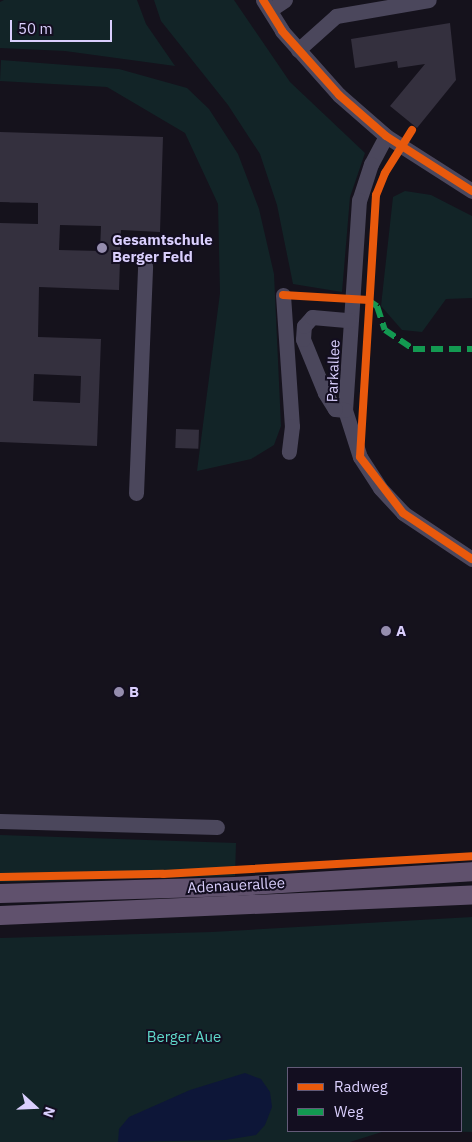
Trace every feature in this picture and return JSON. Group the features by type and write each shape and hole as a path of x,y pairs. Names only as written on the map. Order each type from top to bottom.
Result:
{"main road":[{"name":"Adenauerallee","path":"0,893 235,886 472,870"},
{"name":"Adenauerallee","path":"0,915 472,894"}],"street":[{"path":"285,0 266,5 298,50 339,95 386,136 472,191"},
{"path":"298,50 336,16 430,0"},
{"path":"336,16 354,22 408,15"},
{"name":"Parkallee","path":"386,136 371,164 359,200 349,320 345,410 360,457 380,488 403,513 472,559"},
{"path":"136,492 145,266"},
{"path":"283,295 292,426 289,452"},
{"path":"345,410 335,409 325,393 303,339 304,326 312,317 349,320"},
{"path":"0,821 217,827"}],"green space":[{"path":"4,0 137,0 146,24 175,66 65,51 0,48 0,2"},
{"path":"154,0 234,0 290,82 365,153 350,197 342,292 293,284 277,205 260,154 228,105 161,21"},
{"path":"1,60 119,69 187,88 209,109 238,154 259,209 274,274 281,426 274,445 251,459 197,471 220,293 218,204 185,133 107,87 0,81"},
{"path":"405,191 431,195 472,216 472,298 446,299 422,332 402,330 381,306 393,197"},
{"path":"0,835 236,843 235,876 0,882"},
{"name":"Berger Aue","path":"472,917 472,1132 462,1132 462,1067 287,1067 287,1132 382,1132 350,1142 0,1142 0,938 212,932"}],"water":[{"path":"245,1073 261,1079 270,1092 272,1107 265,1125 256,1135 226,1140 118,1142 119,1129 129,1117 190,1090"}],"building":[{"path":"450,23 456,80 417,128 390,106 425,64 398,68 397,61 355,68 351,39"},
{"path":"0,132 163,137 160,232 121,230 119,290 39,287 38,337 101,339 97,446 0,442 0,223 38,224 38,203 0,202","holes":["60,225 101,226 100,251 59,250","34,374 81,376 80,403 33,401"]},
{"path":"176,429 199,430 198,449 175,448"}],"marked path":[{"path":"368,300 377,306 385,330 413,349 472,349"}],"cycle path":[{"path":"263,0 282,31 339,95 386,136 472,191"},
{"path":"412,130 385,173 376,195 360,457 403,513 472,559"},
{"path":"283,295 369,300"},
{"path":"0,877 163,874 472,856"}],"place":[{"name":"Gesamtschule Berger Feld","path":"102,248"},
{"name":"A","path":"386,631"},
{"name":"B","path":"119,692"}]}
